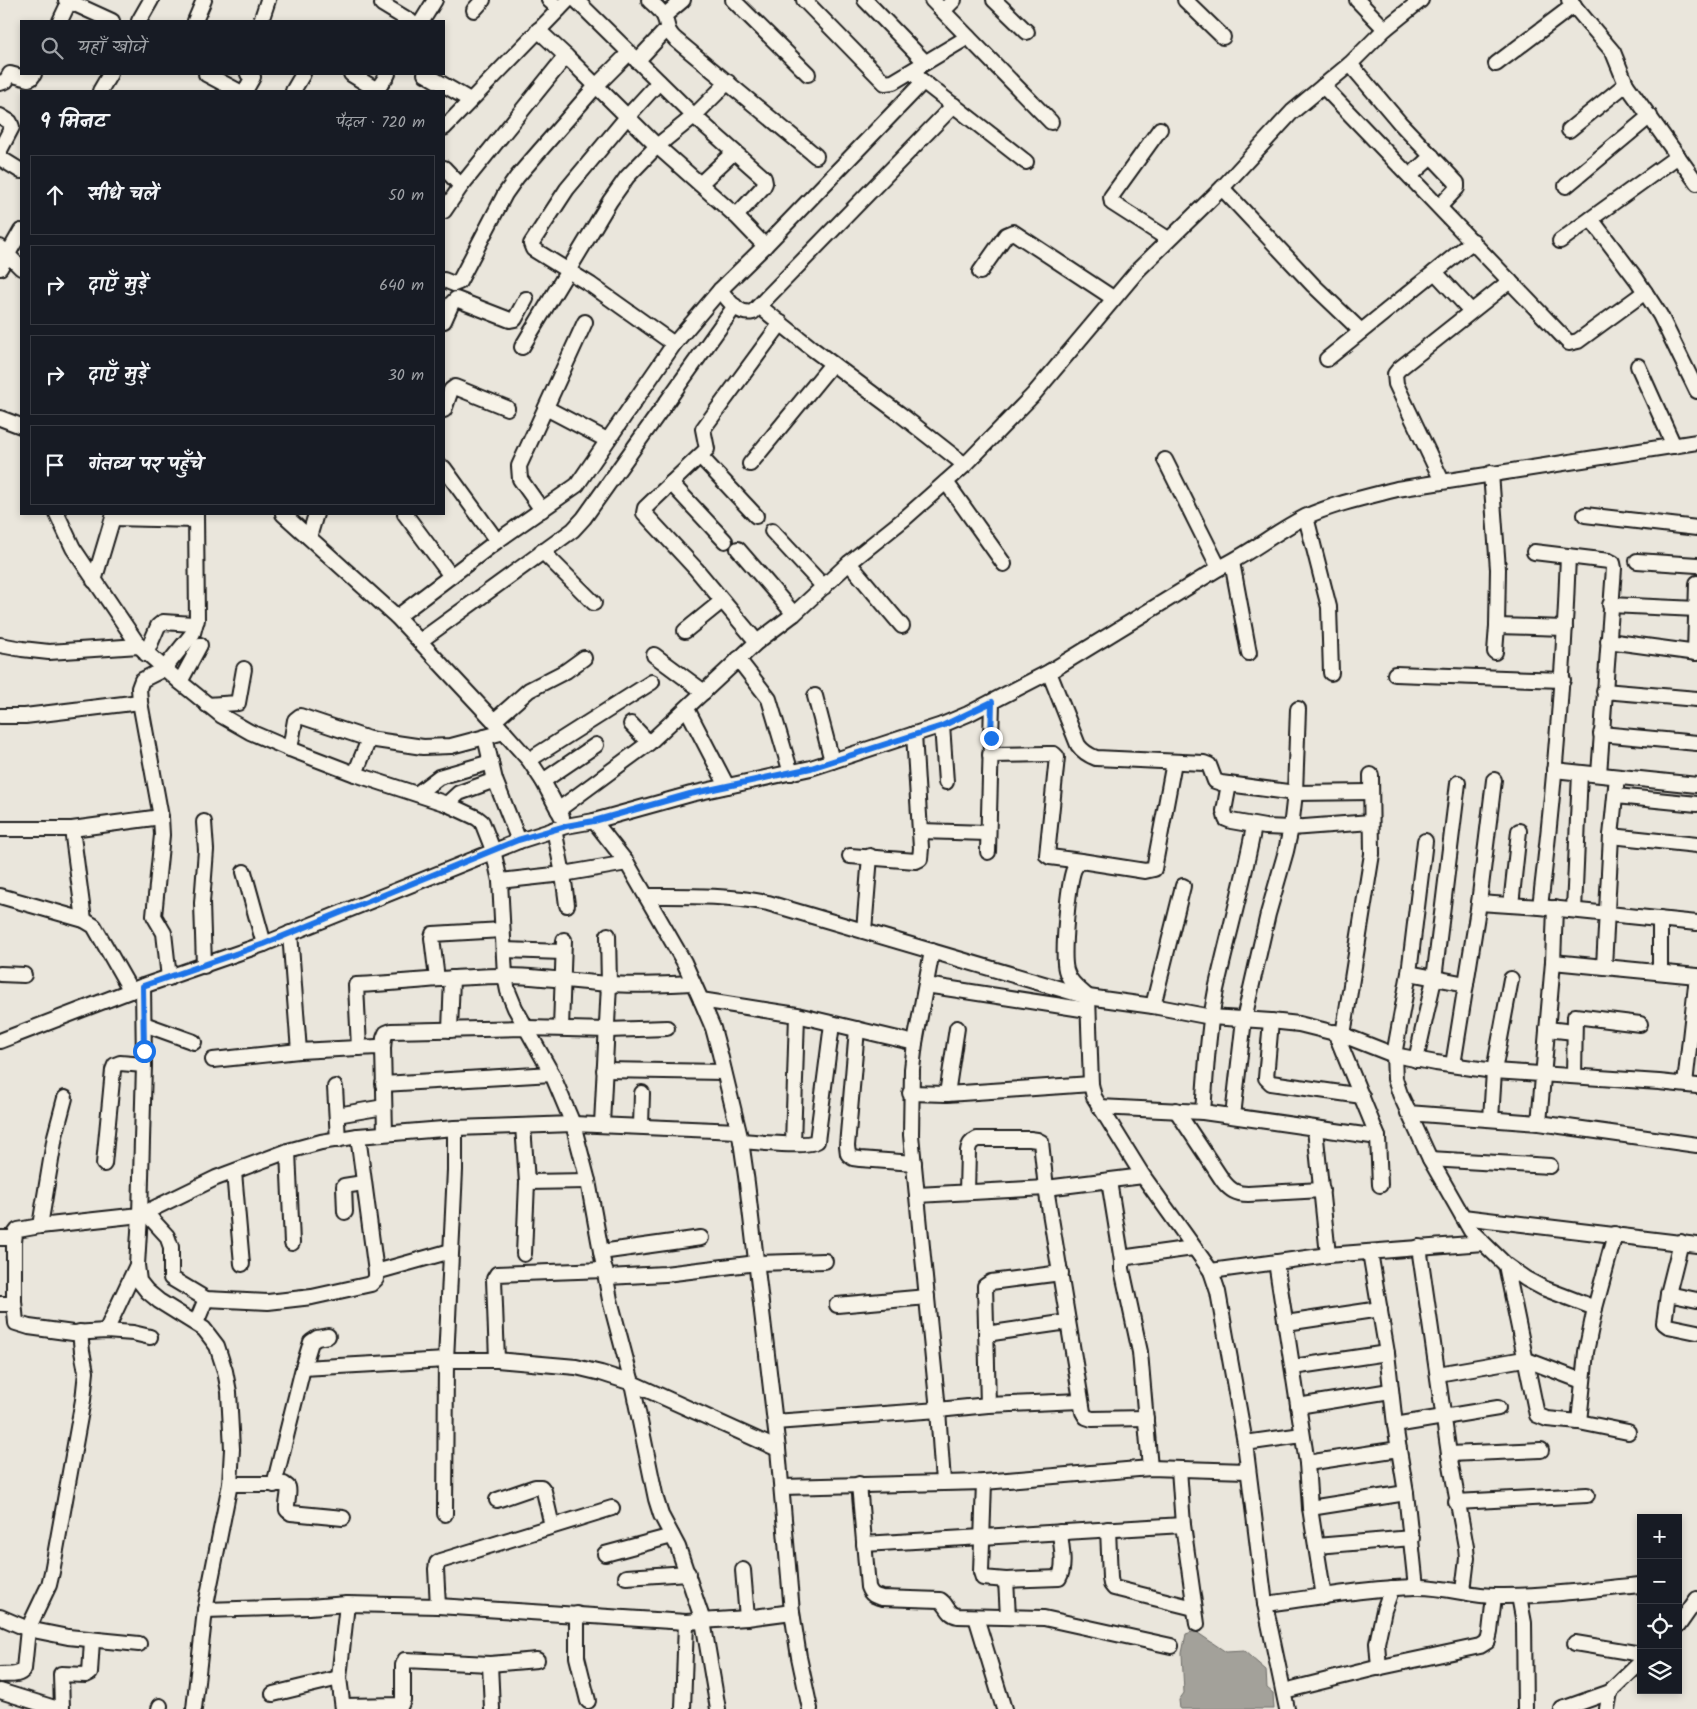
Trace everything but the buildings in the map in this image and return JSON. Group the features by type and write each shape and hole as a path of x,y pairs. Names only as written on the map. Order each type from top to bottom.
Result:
{"street":[{"path":"140,20 151,0"},
{"path":"195,20 204,0"},
{"path":"261,20 268,0"},
{"path":"423,20 435,0"},
{"path":"576,0 694,116 764,178 765,183 736,216"},
{"path":"649,0 675,39 816,156"},
{"path":"445,280 454,284 459,282 509,188 530,162 596,86 633,57 665,23 683,0"},
{"path":"733,0 808,74"},
{"path":"804,0 882,81 889,83 968,36"},
{"path":"865,0 925,62"},
{"path":"932,0 1051,122"},
{"path":"943,11 954,0"},
{"path":"994,0 1027,32"},
{"path":"1185,0 1223,37"},
{"path":"1357,0 1386,29"},
{"path":"558,810 649,743 757,642 794,614 849,563 904,519 965,465 1033,395 1113,298 1168,239 1222,188 1292,112 1350,64 1386,29 1421,0"},
{"path":"60,20 68,1 110,20"},
{"path":"445,127 538,30 559,3"},
{"path":"1496,64 1572,3 1613,52 1626,84 1697,183"},
{"path":"382,4 408,20"},
{"path":"538,30 657,146 736,216 765,246"},
{"path":"445,210 461,186 566,56"},
{"path":"1350,64 1400,123 1457,185 1455,190 1440,206"},
{"path":"6,71 28,79 33,75"},
{"path":"0,83 4,82 10,74 6,71"},
{"path":"910,71 1026,162"},
{"path":"101,90 109,75"},
{"path":"208,75 236,90"},
{"path":"246,90 253,77 250,75"},
{"path":"294,90 302,75"},
{"path":"353,75 377,90 387,75"},
{"path":"427,75 470,100"},
{"path":"659,82 567,189 532,241 531,247 674,344"},
{"path":"522,347 610,201 627,177 657,146 694,116 728,82"},
{"path":"398,617 497,541 577,485 674,344 720,290 923,82"},
{"path":"1569,130 1626,84"},
{"path":"1323,86 1440,206 1569,343 1578,342 1645,292"},
{"path":"720,290 742,312 753,312 954,105"},
{"path":"0,116 10,122 12,126 0,150"},
{"path":"1566,186 1650,116"},
{"path":"1160,130 1111,197 1111,200 1112,203 1168,239"},
{"path":"700,184 734,152"},
{"path":"1410,176 1432,156"},
{"path":"1560,241 1678,156"},
{"path":"0,158 20,170"},
{"path":"445,169 461,186"},
{"path":"1222,188 1313,285 1362,331"},
{"path":"1591,219 1660,315 1697,391"},
{"path":"0,268 4,251 20,231"},
{"path":"980,272 1006,235 1013,232 1113,298"},
{"path":"1327,359 1473,241"},
{"path":"4,251 20,267"},
{"path":"1435,272 1472,311"},
{"path":"1442,481 1396,384 1395,374 1510,281"},
{"path":"445,319 452,303 456,299 513,320 518,316 526,299"},
{"path":"420,641 572,530 592,508 735,306"},
{"path":"759,306 965,465"},
{"path":"542,510 520,479 521,459 585,322"},
{"path":"757,642 696,569 645,516 645,508 707,449 703,429 782,323"},
{"path":"750,464 832,364"},
{"path":"1638,366 1674,446"},
{"path":"445,407 451,390 455,387 507,408"},
{"path":"546,408 607,440"},
{"path":"0,418 20,426"},
{"path":"0,1041 137,988 264,944 518,840 690,794 791,773 942,726 1049,672 1306,517 1359,498 1442,481 1697,442"},
{"path":"700,456 756,516"},
{"path":"1165,460 1225,565 1249,653"},
{"path":"445,469 497,541"},
{"path":"1491,473 1498,569 1495,652"},
{"path":"946,482 1004,564"},
{"path":"671,484 725,541"},
{"path":"57,515 65,533 94,581 143,650 207,705 234,724 290,749 355,774 447,804 482,822 493,850 500,881 505,976 512,1000 552,1074 573,1124 588,1181 610,1300 632,1383 656,1499 661,1515 678,1546 703,1621 718,1709"},
{"path":"285,515 398,617 529,760 543,781 558,810 567,905"},
{"path":"309,537 316,515"},
{"path":"406,515 451,576"},
{"path":"1585,515 1697,528"},
{"path":"94,581 114,516 196,517 196,622 193,633 164,669 142,680 139,684 140,702 161,817 162,834 154,916 164,933 169,978"},
{"path":"1306,517 1329,607 1330,673"},
{"path":"772,531 824,587"},
{"path":"738,549 794,614"},
{"path":"542,551 594,603"},
{"path":"1534,552 1613,563 1599,774"},
{"path":"1540,907 1549,835 1563,680 1568,556"},
{"path":"1637,561 1697,565"},
{"path":"849,563 902,626"},
{"path":"1608,642 1696,653 1697,583"},
{"path":"685,631 722,601"},
{"path":"1610,604 1696,610"},
{"path":"143,650 158,626 163,622 193,624 196,622"},
{"path":"1497,626 1565,628"},
{"path":"0,644 50,652 143,650"},
{"path":"180,682 200,645"},
{"path":"654,655 704,692"},
{"path":"494,721 529,690 566,671 584,658"},
{"path":"738,659 769,699 791,773"},
{"path":"207,705 238,703 244,669"},
{"path":"1049,672 1078,745 1088,756 1209,765 1215,781 1296,793 1371,792"},
{"path":"1395,674 1563,680"},
{"path":"529,760 652,682"},
{"path":"1604,690 1697,699"},
{"path":"815,696 832,761"},
{"path":"0,716 25,716 140,702"},
{"path":"988,852 992,702"},
{"path":"687,709 727,786"},
{"path":"1233,1116 1244,1019 1291,828 1296,793 1298,709"},
{"path":"290,749 295,720 300,716 369,739 423,747 438,747 504,732"},
{"path":"631,724 649,743"},
{"path":"942,726 946,782"},
{"path":"850,856 870,856 916,862 920,859 921,848 914,734"},
{"path":"1601,734 1697,743"},
{"path":"485,737 494,780 518,840"},
{"path":"355,774 369,739"},
{"path":"543,781 596,746"},
{"path":"990,756 1054,754 1057,757 1048,855 1050,857 1145,871 1154,869 1174,762"},
{"path":"418,794 439,777 491,762"},
{"path":"1554,770 1697,785"},
{"path":"1574,910 1580,773"},
{"path":"1371,775 1372,854 1339,1033 1378,1138 1380,1185"},
{"path":"1604,966 1612,836 1618,777"},
{"path":"447,804 459,793 494,780"},
{"path":"1453,1065 1479,903 1494,780"},
{"path":"1416,1060 1434,979 1458,783"},
{"path":"1229,784 1224,811 1226,819 1254,826 1291,828 1371,822"},
{"path":"1616,796 1697,804"},
{"path":"0,829 72,829 161,817"},
{"path":"594,821 628,863 684,962 713,1028 724,1072 748,1183 782,1487 792,1612 810,1709"},
{"path":"204,822 206,850 202,903 204,966"},
{"path":"1203,1112 1212,1016 1222,964 1245,876 1254,826"},
{"path":"72,829 84,920"},
{"path":"920,831 988,833"},
{"path":"1511,905 1519,831"},
{"path":"1612,836 1697,844"},
{"path":"1425,841 1409,973 1394,1055 1395,1079 1408,1113 1430,1159 1472,1231 1506,1265 1526,1279 1543,1288 1595,1308"},
{"path":"864,931 870,856"},
{"path":"1081,861 1076,864 1073,871 1064,958 1066,971 1071,981 1088,1003 1091,1084 1094,1097 1143,1176 1210,1272 1218,1292 1245,1443 1264,1604 1287,1709"},
{"path":"500,881 563,874 628,863"},
{"path":"244,872 264,944"},
{"path":"1153,1006 1183,886"},
{"path":"646,896 715,895 768,903 932,951 1088,1003"},
{"path":"0,896 84,920 94,926 137,988 144,1024 143,1214 137,1265 139,1282 159,1301 204,1329 217,1346 229,1392 232,1449 230,1484 205,1610 194,1709"},
{"path":"1479,903 1556,908 1697,923"},
{"path":"1539,1123 1556,908"},
{"path":"1660,919 1660,971"},
{"path":"436,979 433,934 502,930"},
{"path":"290,933 299,1051"},
{"path":"602,1124 608,1030 608,935"},
{"path":"504,950 563,946 561,1028"},
{"path":"932,951 915,1044 910,1094 911,1135 938,1410 943,1482"},
{"path":"926,985 1088,1003 1153,1006 1212,1016 1298,1024 1339,1033 1394,1055 1494,1071 1691,1085 1697,976 1553,962"},
{"path":"1409,973 1466,984"},
{"path":"0,974 24,975"},
{"path":"359,1048 356,985 505,976 609,984 693,983"},
{"path":"450,1030 452,978"},
{"path":"1490,1119 1494,1071 1511,979"},
{"path":"701,1000 797,1015 915,1044"},
{"path":"794,1144 797,1015"},
{"path":"1574,1076 1574,1018 1576,1016 1640,1024"},
{"path":"1271,1021 1266,1078 1271,1083 1362,1096"},
{"path":"144,1024 194,1042"},
{"path":"150,1337 106,1331 80,1332 30,1327 16,1323 14,1238 18,1230 143,1214 216,1178 288,1151 358,1136 385,1133 455,1128 602,1124 739,1136 794,1144 812,1144 817,1141 832,1024"},
{"path":"385,1133 383,1048 386,1033 391,1031 527,1028 608,1030 667,1028"},
{"path":"947,1094 958,1028"},
{"path":"1547,1029 1574,1032"},
{"path":"857,1030 847,1146 848,1154 860,1160 914,1163"},
{"path":"213,1060 299,1051 383,1048"},
{"path":"104,1164 115,1065 120,1063 144,1065"},
{"path":"604,1070 724,1072"},
{"path":"384,1084 552,1074"},
{"path":"910,1094 947,1094 1091,1084"},
{"path":"335,1086 338,1140"},
{"path":"641,1126 642,1093"},
{"path":"40,1226 55,1136 65,1098"},
{"path":"1100,1106 1203,1112 1378,1138"},
{"path":"337,1115 384,1107"},
{"path":"1176,1110 1222,1181 1239,1194 1322,1190"},
{"path":"1408,1113 1539,1123 1697,1145"},
{"path":"523,1126 527,1182 524,1254"},
{"path":"445,1514 446,1360 455,1170 455,1128"},
{"path":"1315,1128 1328,1255"},
{"path":"143,1214 166,1236 171,1247 170,1278 206,1298 268,1302 312,1297 371,1284 376,1279 376,1272 358,1136"},
{"path":"967,1192 969,1145 977,1139 1030,1139 1041,1142 1046,1188 1083,1412 1088,1418 1146,1418"},
{"path":"288,1151 292,1243"},
{"path":"1430,1159 1550,1166"},
{"path":"234,1172 242,1264"},
{"path":"917,1195 1046,1188 1143,1176"},
{"path":"527,1182 588,1181"},
{"path":"1110,1181 1122,1269 1140,1352 1150,1468"},
{"path":"345,1212 344,1186 363,1182"},
{"path":"1463,1217 1697,1245"},
{"path":"1579,1422 1586,1352 1595,1308 1615,1234"},
{"path":"0,1238 14,1238"},
{"path":"601,1252 702,1238"},
{"path":"1681,1242 1668,1294 1664,1321 1665,1325 1697,1332"},
{"path":"1210,1272 1328,1255 1483,1243"},
{"path":"1419,1247 1456,1502 1466,1552 1463,1591"},
{"path":"1122,1261 1128,1257 1193,1248"},
{"path":"376,1272 451,1250"},
{"path":"1370,1252 1387,1353 1390,1391 1412,1538 1416,1586"},
{"path":"497,1360 494,1279 497,1274 665,1274 757,1263 825,1261"},
{"path":"1276,1262 1307,1463 1310,1508 1324,1597"},
{"path":"106,1331 137,1265"},
{"path":"1506,1265 1537,1416 1628,1432"},
{"path":"988,1405 984,1290 987,1283 1061,1273"},
{"path":"1668,1294 1697,1300"},
{"path":"837,1305 927,1297"},
{"path":"196,1323 206,1298"},
{"path":"0,1304 8,1304 14,1301"},
{"path":"1286,1323 1380,1309"},
{"path":"986,1334 1068,1322"},
{"path":"0,1675 22,1673 28,1629 49,1585 83,1400 86,1372 80,1332"},
{"path":"274,1484 302,1368 312,1342 317,1338 328,1336"},
{"path":"1293,1368 1387,1353"},
{"path":"1438,1374 1524,1359 1582,1381"},
{"path":"302,1368 446,1360 497,1360 576,1367 632,1383 778,1449"},
{"path":"1298,1406 1390,1391"},
{"path":"775,1422 988,1405 1080,1401"},
{"path":"1395,1425 1498,1408"},
{"path":"1245,1443 1302,1435"},
{"path":"1307,1463 1399,1449"},
{"path":"1449,1454 1541,1450"},
{"path":"782,1487 984,1482 1150,1468 1247,1471"},
{"path":"1179,1469 1183,1525 1197,1624"},
{"path":"984,1482 981,1576 987,1579 1006,1580 1059,1578 1062,1573 1060,1532"},
{"path":"230,1484 284,1484 288,1487 289,1492 286,1504 287,1510 344,1518"},
{"path":"859,1484 868,1587 870,1593 875,1596 882,1598 940,1600 953,1615 1044,1618 1171,1646"},
{"path":"497,1500 535,1487 541,1487 544,1491 552,1526"},
{"path":"1310,1508 1406,1493"},
{"path":"1456,1502 1587,1495"},
{"path":"438,1606 436,1569 437,1563 440,1560 612,1508"},
{"path":"864,1544 1183,1525"},
{"path":"1108,1529 1110,1578 1114,1588 1194,1608"},
{"path":"605,1554 672,1536"},
{"path":"1316,1546 1412,1538"},
{"path":"743,1570 746,1618"},
{"path":"626,1577 688,1573"},
{"path":"1006,1580 1008,1617"},
{"path":"1264,1604 1416,1586 1494,1596 1520,1596 1637,1585"},
{"path":"1376,1669 1377,1643 1384,1610 1392,1588"},
{"path":"1284,1691 1480,1646 1488,1641 1494,1596"},
{"path":"1520,1596 1524,1623 1526,1709"},
{"path":"1682,1620 1697,1599"},
{"path":"205,1610 347,1604 438,1606 686,1622 746,1618 792,1612"},
{"path":"347,1604 339,1678 343,1708 401,1705 403,1703 402,1665 405,1660 490,1664 537,1660"},
{"path":"577,1614 578,1657 588,1700"},
{"path":"0,1617 28,1629 68,1638 139,1644"},
{"path":"976,1617 1004,1709"},
{"path":"684,1709 686,1622"},
{"path":"0,1691 60,1709 61,1674 86,1675 90,1673 92,1640"},
{"path":"1575,1643 1637,1653"},
{"path":"490,1664 492,1709"},
{"path":"1562,1709 1610,1692 1637,1666"},
{"path":"274,1694 339,1678"},
{"path":"1607,1709 1610,1692"}],"shaded area":[{"path":"1195,1631 1226,1652 1244,1651 1266,1670 1267,1688 1273,1693 1274,1709 1180,1709 1179,1700 1184,1693 1182,1653 1186,1634"}],"route":[{"path":"144,1051 143,986 264,944 518,840 690,794 811,768 942,726 992,702 991,738"}]}
